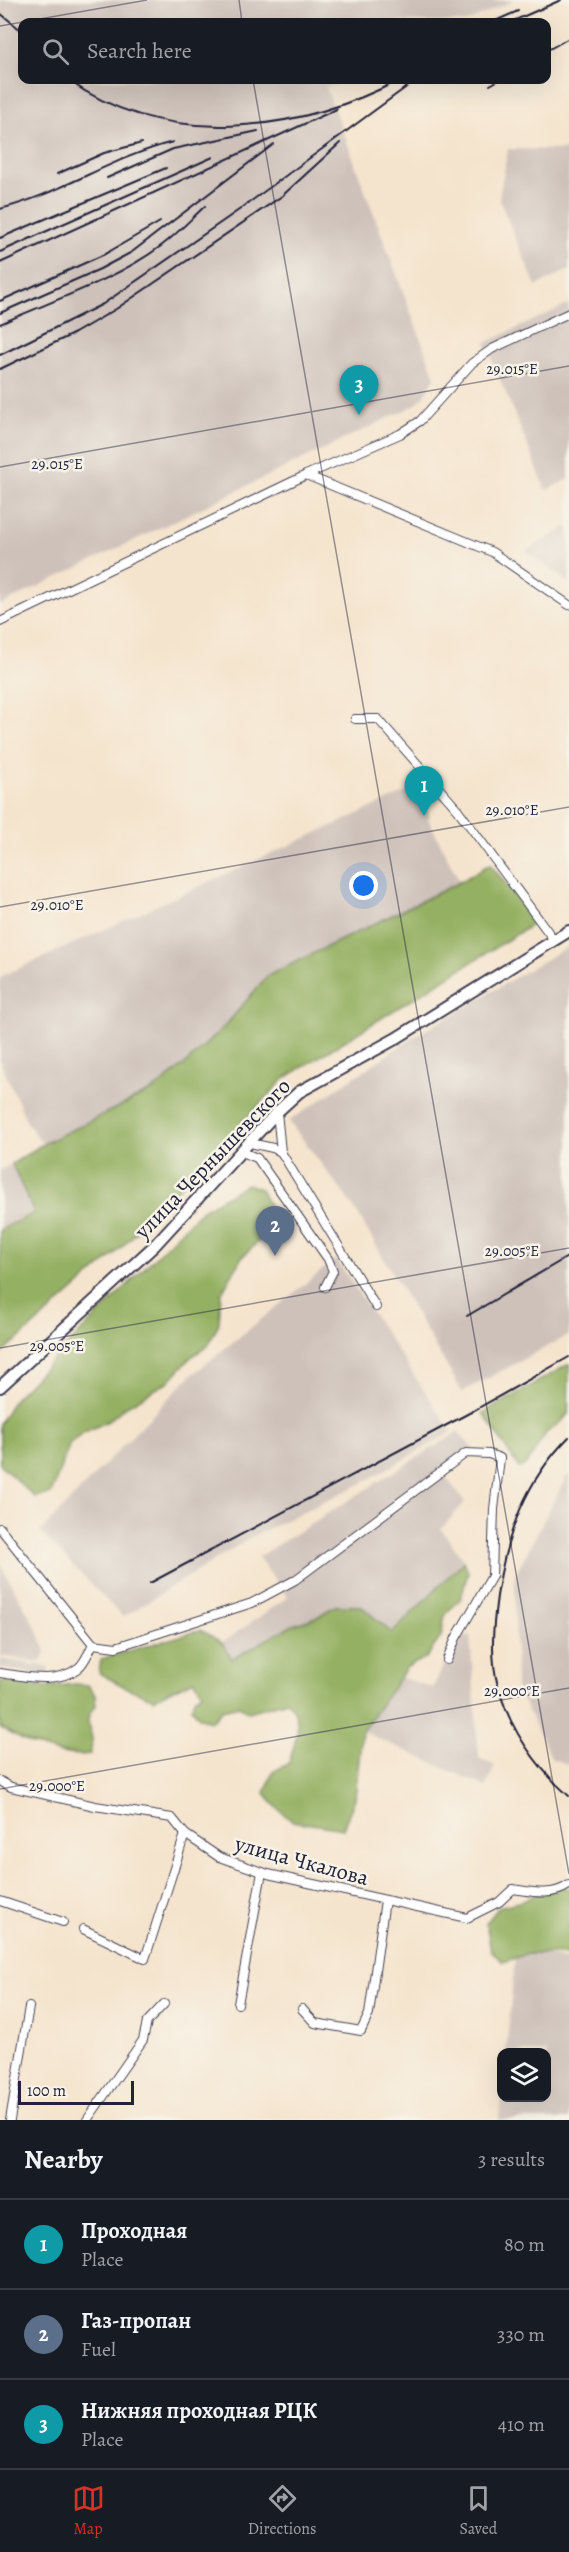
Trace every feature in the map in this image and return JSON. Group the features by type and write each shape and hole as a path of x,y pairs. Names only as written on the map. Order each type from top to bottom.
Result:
{"main road":[{"name":"улица Чернышевского","path":"0,1388 133,1266 246,1148 277,1112 299,1092 395,1039 569,931"}],"street":[{"path":"0,622 306,475 400,434 420,421 472,363 492,349 569,313"},
{"path":"306,475 490,551 569,605"},
{"path":"355,719 378,719 458,810 554,940"},
{"path":"277,1112 281,1152 376,1306"},
{"path":"246,1148 273,1148 281,1152"},
{"path":"246,1148 257,1158 328,1259 333,1271 325,1287"},
{"path":"0,1528 93,1644 116,1647 252,1602 295,1580 466,1453 489,1454 500,1458 494,1509 492,1576 456,1638 447,1660"},
{"path":"0,1672 41,1679 58,1676 79,1668 93,1644"},
{"name":"улица Чкалова","path":"0,1783 95,1806 172,1818 185,1834 219,1857 262,1872 467,1918 499,1902 513,1889 545,1893 561,1891 569,1885"},
{"path":"83,1929 145,1959 185,1834"},
{"path":"238,2004 262,1872"},
{"path":"302,2009 315,2023 361,2031 369,2014 385,1900"},
{"path":"0,1901 63,1922"},
{"path":"87,2120 143,2040 147,2022 164,2004"},
{"path":"10,2120 29,2007"}],"shaded area":[{"path":"0,0 514,0 476,18 18,18 18,84 338,84 326,87 435,377 424,396 415,405 0,605"},
{"path":"508,149 569,150 569,270 536,286 499,199"},
{"path":"569,304 569,479 546,490 485,343"},
{"path":"569,526 569,583 526,551"},
{"path":"413,789 424,811 427,810 430,817 428,819 460,882 267,976 226,1025 183,1066 153,1090 43,1144 28,1124 0,1061 0,977"},
{"path":"569,946 569,1335 462,1392 353,1206 289,1121 414,1037"},
{"path":"12,1164 34,1213 0,1230 0,1170"},
{"path":"336,1259 452,1432 360,1484 253,1536 123,1617 40,1532 187,1379"},
{"path":"458,1432 473,1449 445,1476 465,1502 441,1529 464,1561 392,1633 361,1606 335,1606 317,1617 293,1625 232,1660 222,1643 288,1597 258,1557"},
{"path":"569,1472 569,1764 552,1759 516,1687 515,1575"},
{"path":"0,1564 37,1629 46,1652 40,1662 0,1656"},
{"path":"470,1635 479,1758 495,1766 486,1787 362,1731 400,1677 433,1688 456,1638"},
{"path":"0,1659 49,1667 48,1676 0,1668"},
{"path":"516,1947 569,1960 569,2120 499,2120 500,2102 551,2102 551,2048 506,2048"}],"green space":[{"path":"490,864 533,918 530,926 285,1078 116,1253 0,1355 0,1230 34,1213 12,1164 43,1144 153,1090 183,1066 226,1025 267,976 460,882"},
{"path":"247,1184 261,1189 273,1214 274,1227 242,1257 221,1294 219,1323 208,1346 191,1357 168,1382 70,1443 51,1494 34,1497 0,1464 0,1423 14,1399 202,1210"},
{"path":"569,1364 568,1414 546,1433 526,1465 519,1468 483,1413"},
{"path":"464,1561 468,1572 461,1598 445,1615 441,1637 426,1658 407,1667 362,1731 355,1798 343,1829 292,1821 265,1793 273,1772 289,1763 296,1739 298,1723 293,1708 287,1701 249,1712 239,1706 222,1710 211,1721 200,1718 192,1708 194,1698 203,1693 194,1680 154,1699 99,1673 101,1659 201,1630 222,1643 232,1659 293,1625 317,1617 335,1606 361,1606 392,1633"},
{"path":"0,1681 47,1687 88,1685 95,1695 96,1706 88,1717 92,1740 90,1754 55,1752 21,1739 0,1727"},
{"path":"553,1885 569,1888 569,1954 528,1954 503,1962 491,1951 486,1923 499,1907 519,1902"}],"railway":[{"path":"520,18 561,0"},
{"path":"502,18 518,11"},
{"path":"0,13 18,28"},
{"path":"551,48 569,38"},
{"path":"75,84 106,102 146,117 188,124 232,126 275,121 318,112 390,84"},
{"path":"0,355 103,304 239,210 411,84"},
{"path":"0,263 337,109"},
{"path":"107,178 173,149 258,131"},
{"path":"0,209 44,194 129,157 173,142"},
{"path":"57,174 104,153 142,143"},
{"path":"0,369 75,333 116,309 282,196 340,143"},
{"path":"0,313 100,269 132,252 274,144"},
{"path":"0,252 213,157"},
{"path":"0,238 166,168"},
{"path":"0,324 123,270 161,246 205,206"},
{"path":"0,301 105,254 160,222"},
{"path":"467,1316 569,1256"},
{"path":"150,1583 473,1411 569,1357"},
{"path":"569,1437 540,1472 512,1530 501,1573 493,1641 495,1675 509,1717 535,1760 569,1796"}],"place":[{"name":"Нижняя проходная РЦК","path":"359,415"},
{"name":"Проходная","path":"424,816"},
{"name":"Газ-пропан","path":"275,1256"}]}
